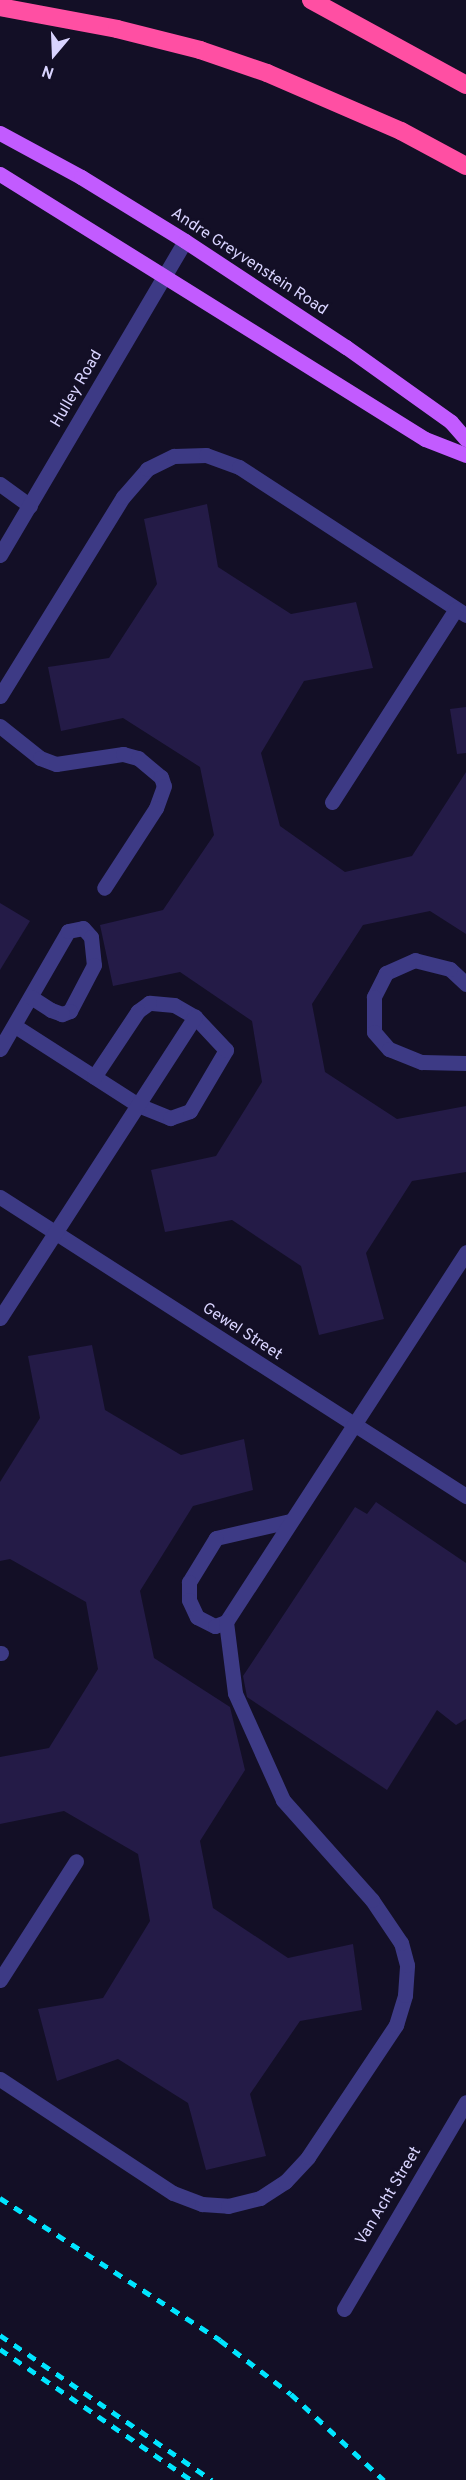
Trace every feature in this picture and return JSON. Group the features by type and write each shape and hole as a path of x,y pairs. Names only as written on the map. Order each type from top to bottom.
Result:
{"highway":[{"path":"311,0 466,85"},
{"path":"0,7 117,29 256,69 353,108 466,166"}],"main road":[{"name":"Andre Greyvenstein Road","path":"0,134 185,241 346,347 451,422 466,439"},
{"path":"0,174 165,274 405,427 440,447 466,455"}],"street":[{"name":"Hulley Road","path":"0,555 185,241"},
{"path":"0,696 123,497 147,469 174,456 206,455 239,467 461,612 332,802"},
{"path":"0,484 30,506"},
{"path":"0,726 40,759 56,764 123,754 138,758 161,777 164,786 156,808 104,888"},
{"path":"0,1049 68,931 83,928 91,937 94,965 70,1011 62,1014 31,997"},
{"path":"466,984 450,969 415,960 386,974 374,997 374,1032 389,1049 422,1062 466,1063"},
{"path":"15,1026 94,1077 138,1105 159,1115 180,1116 190,1111 224,1059 226,1050 221,1040 195,1017 174,1005 149,1003 138,1011 94,1077"},
{"path":"0,1318 195,1017"},
{"name":"Gewel Street","path":"0,1197 466,1496"},
{"path":"290,1521 222,1535 212,1543 193,1573 189,1600 203,1620 215,1626 226,1622 466,1252"},
{"path":"0,2079 173,2193 202,2204 228,2205 260,2198 285,2182 308,2157 396,2025 405,1995 407,1965 401,1943 372,1900 283,1800 235,1693 226,1622"},
{"path":"0,1980 76,1860"},
{"name":"Van Acht Street","path":"344,2309 466,2102"}],"building":[{"path":"207,504 218,567 291,614 356,602 373,668 304,681 261,753 280,826 345,872 412,856 466,772 466,934 430,911 363,925 312,1004 325,1072 397,1119 466,1106 466,1172 412,1181 366,1253 384,1319 319,1335 301,1266 232,1220 165,1232 151,1170 216,1156 262,1082 252,1021 180,972 113,986 100,925 163,910 214,835 200,767 123,718 61,731 48,667 109,658 157,584 144,519"},
{"path":"466,707 466,753 457,754 450,709"},
{"path":"0,903 30,921 0,970"},
{"path":"92,1345 105,1410 181,1455 244,1439 253,1490 193,1506 140,1591 154,1658 230,1707 245,1770 200,1841 213,1908 288,1958 353,1944 362,2010 300,2021 250,2094 266,2156 206,2170 188,2103 118,2059 57,2081 38,2009 103,1998 150,1921 138,1854 64,1811 0,1824 0,1757 49,1748 98,1669 86,1602 10,1559 0,1561 0,1482 40,1418 28,1356"},
{"path":"376,1502 466,1563 466,1719 456,1725 437,1710 387,1790 247,1697 243,1676 355,1507 367,1514"}],"railway":[{"path":"0,2198 220,2340 291,2394 384,2480"},
{"path":"0,2335 212,2480"},
{"path":"0,2349 191,2480"}]}
